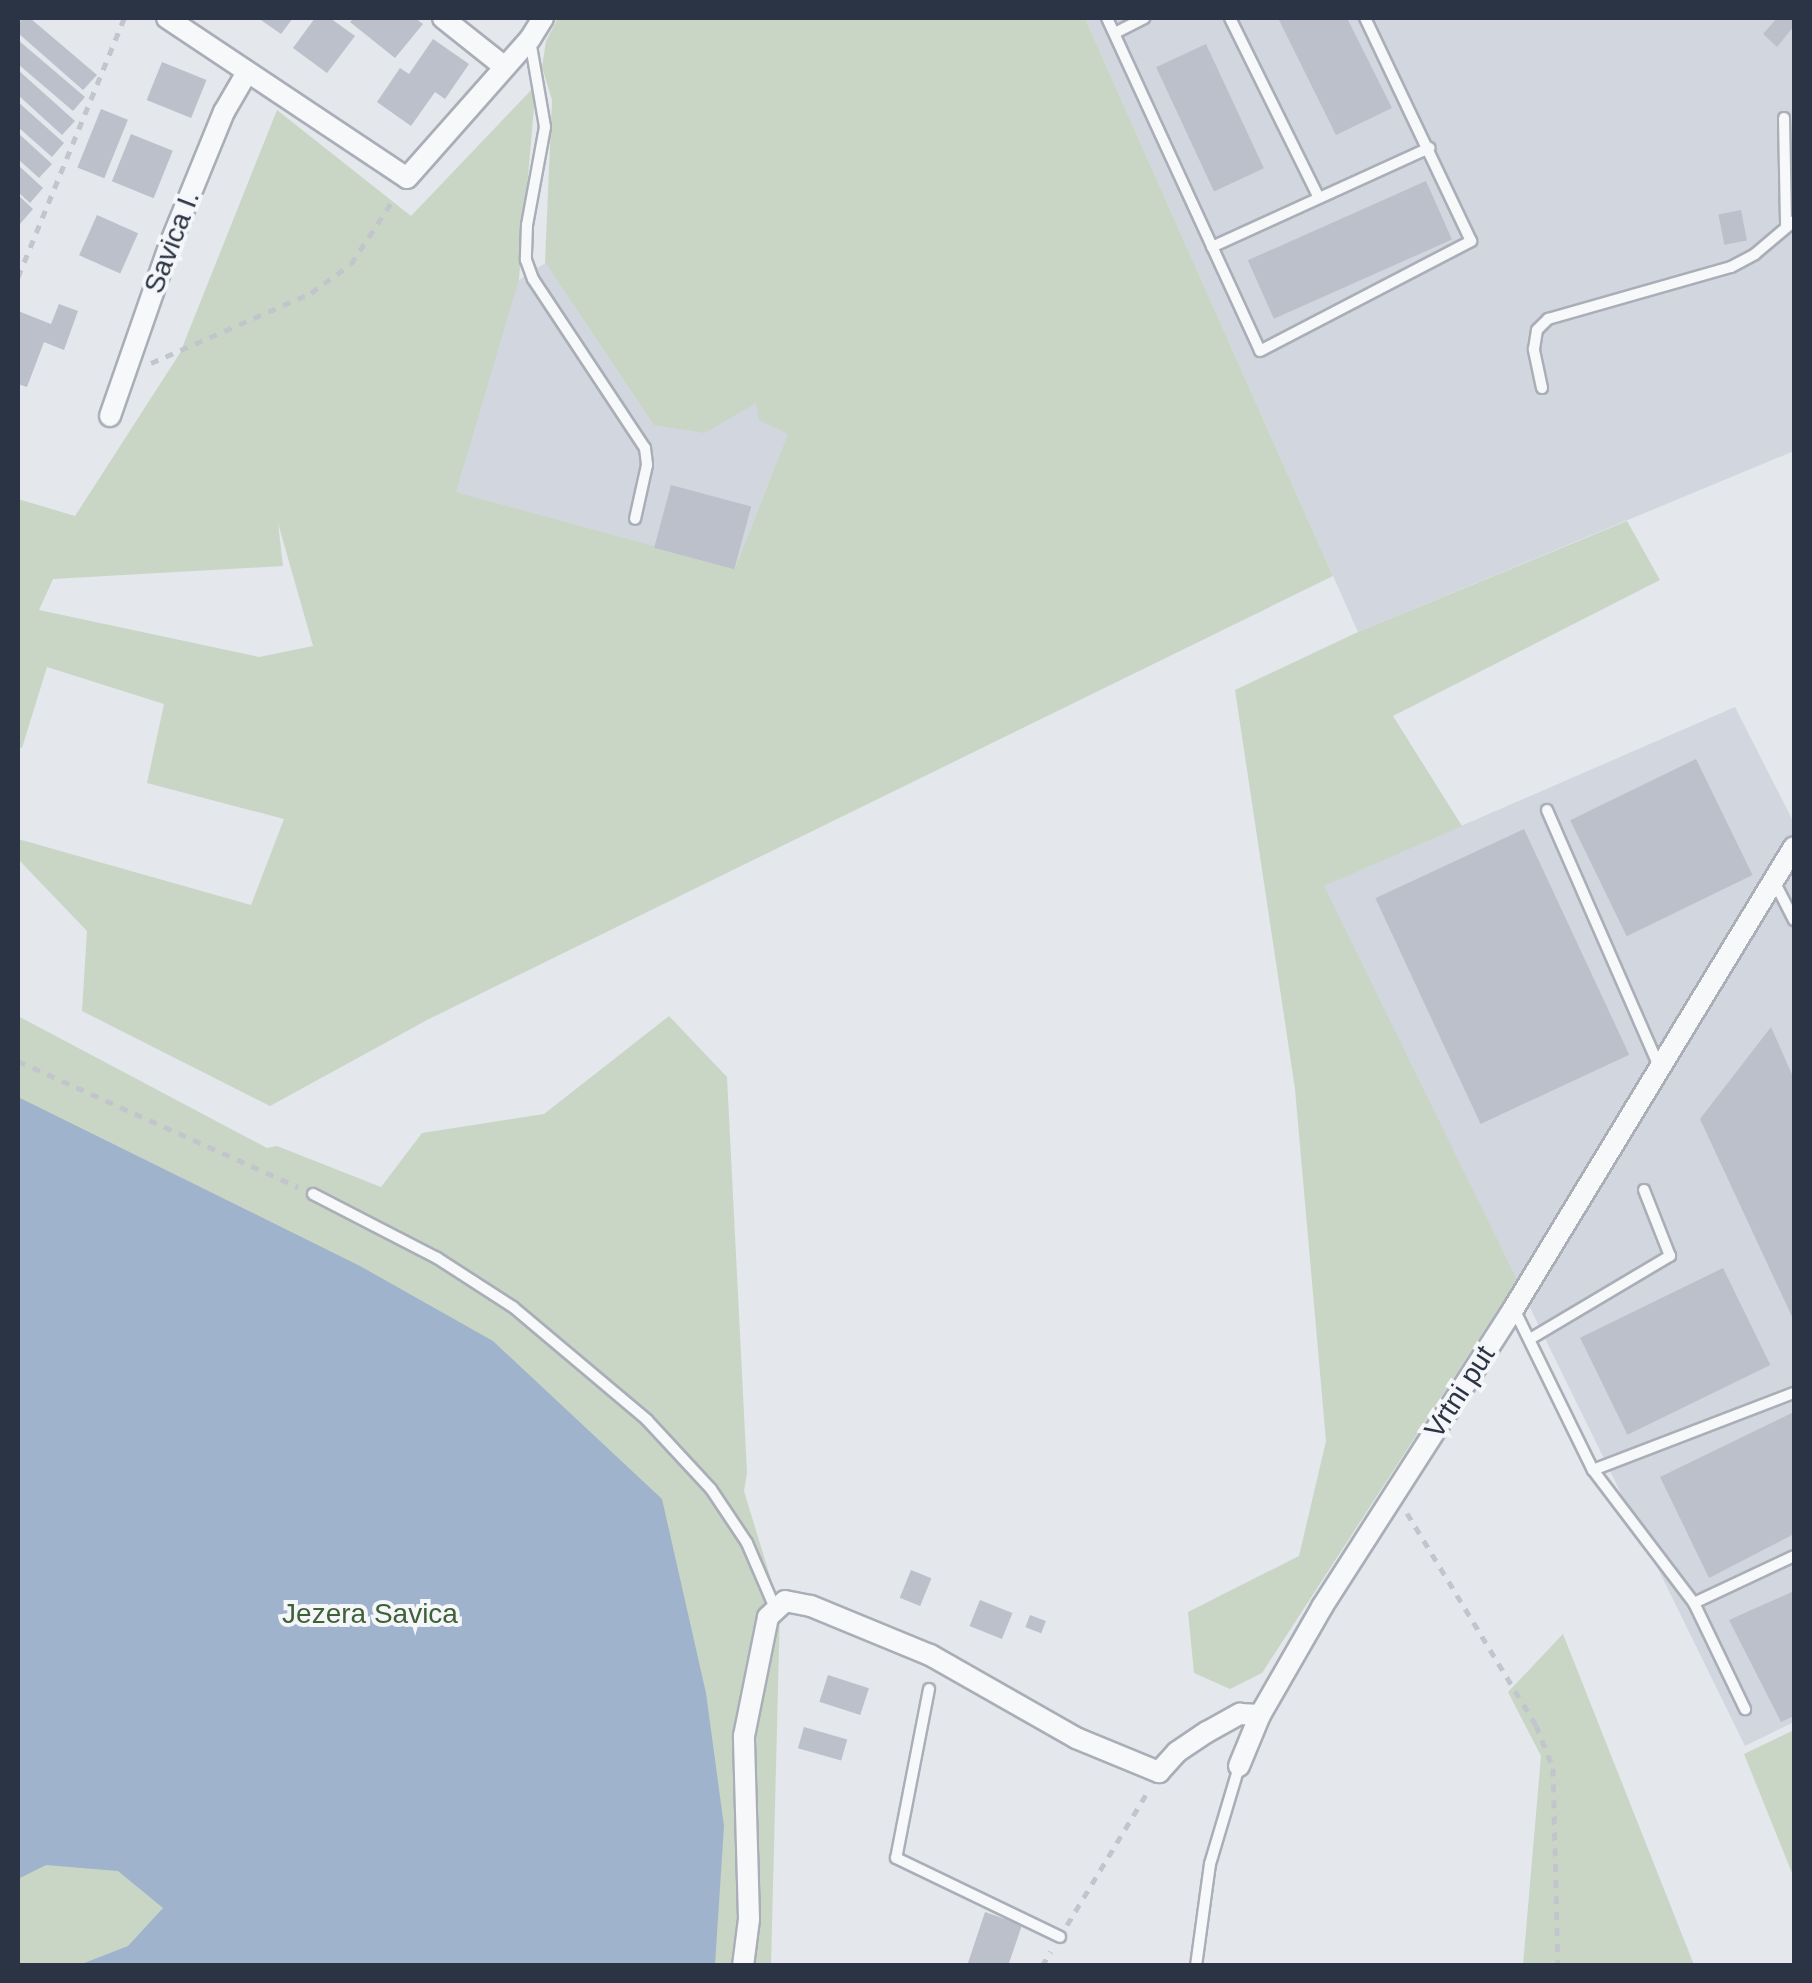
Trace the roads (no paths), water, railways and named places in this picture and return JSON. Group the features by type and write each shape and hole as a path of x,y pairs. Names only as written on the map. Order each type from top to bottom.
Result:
{"street":[{"path":"167,18 407,178 502,65 530,39 543,18"},
{"path":"442,18 502,65"},
{"name":"Savica I.","path":"110,416 176,227 224,112 246,74"},
{"name":"Vrtni put","path":"1239,1766 1260,1715 1514,1308 1794,847"},
{"path":"743,1966 749,1918 744,1736 768,1617 785,1602 811,1606 930,1655 1076,1738 1159,1772 1177,1752 1207,1732 1240,1714 1260,1715"}],"lane":[{"path":"1107,18 1260,351 1471,241 1365,18"},
{"path":"1115,33 1144,18"},
{"path":"1230,18 1318,196"},
{"path":"530,39 545,127 527,224 526,260 533,279 645,448 647,465 635,520"},
{"path":"1542,388 1534,349 1537,330 1548,319 1731,267 1755,254 1790,224 1784,118"},
{"path":"1212,246 1429,148"},
{"path":"1547,810 1660,1066"},
{"path":"1774,880 1794,920"},
{"path":"1530,1340 1670,1256 1644,1190"},
{"path":"312,1194 437,1258 513,1306 647,1420 711,1489 747,1543 775,1608"},
{"path":"1514,1308 1593,1470 1694,1603 1745,1709"},
{"path":"1593,1470 1794,1393"},
{"path":"1694,1603 1794,1556"},
{"path":"929,1689 896,1858 1060,1937"},
{"name":"Vrtni put","path":"1196,1966 1210,1864 1239,1766"}],"water":[{"name":"Jezera Savica","path":"18,1097 360,1266 493,1341 662,1499 706,1693 724,1826 715,1965 79,1965 128,1946 163,1908 118,1871 46,1865 18,1879"}]}
